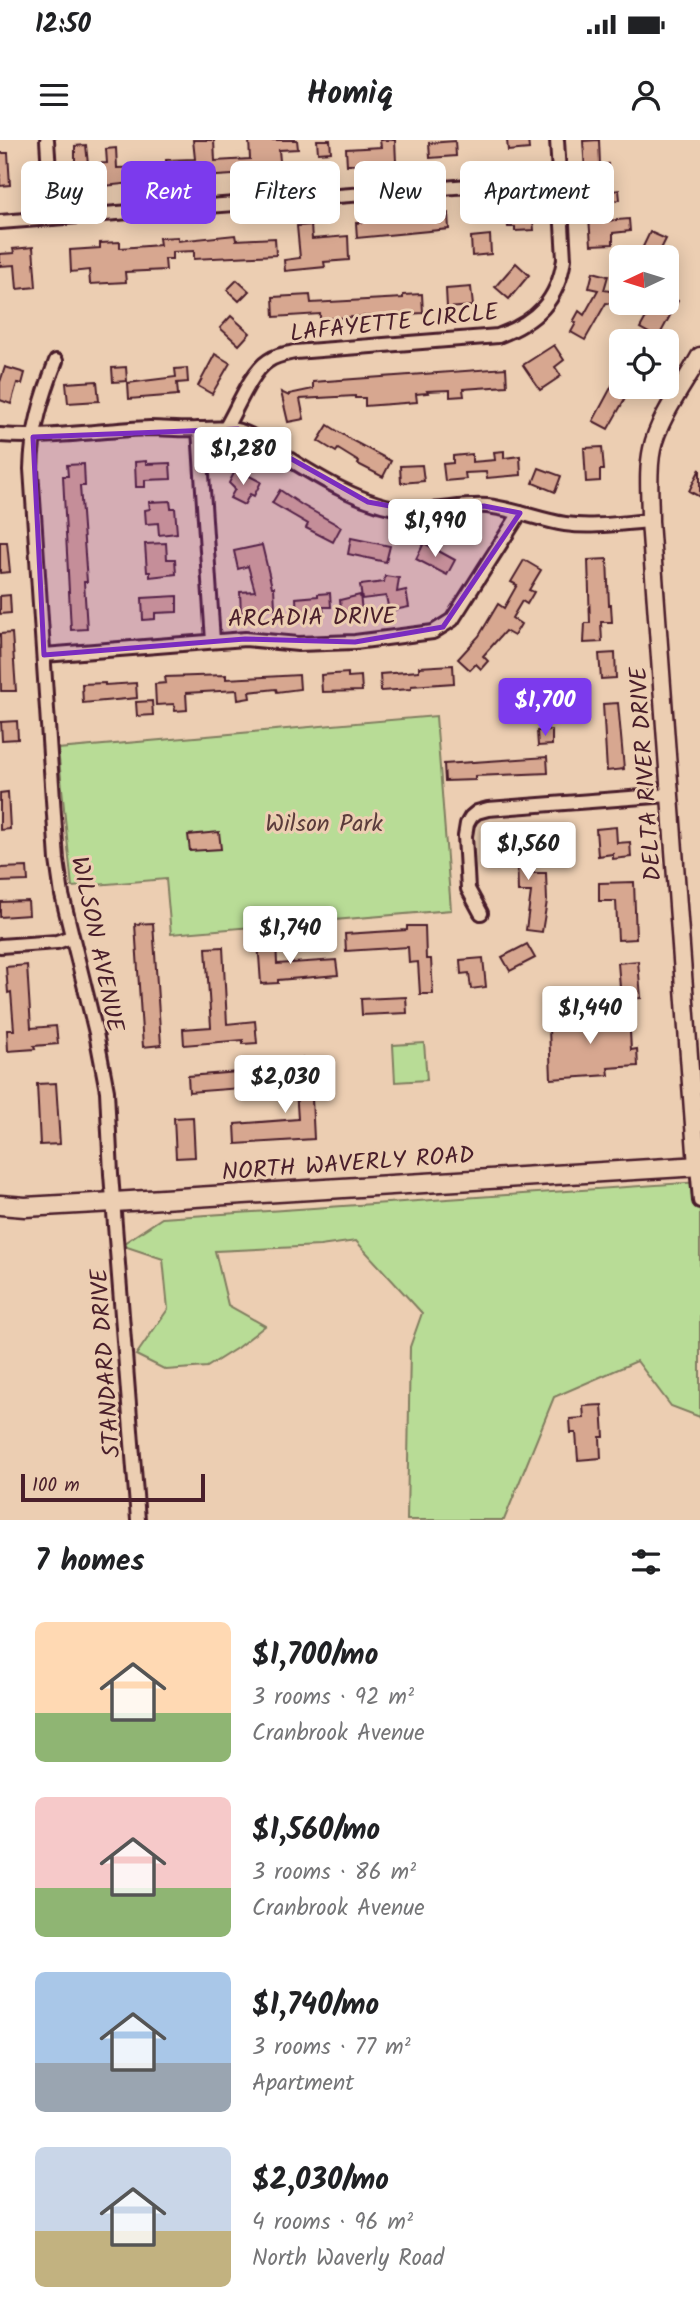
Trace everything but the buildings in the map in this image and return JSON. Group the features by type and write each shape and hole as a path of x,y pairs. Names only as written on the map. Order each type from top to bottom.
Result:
{"main road":[{"name":"NORTH WAVERLY ROAD","path":"0,1205 25,1208 698,1166"}],"street":[{"path":"47,140 48,161"},
{"name":"LAFAYETTE CIRCLE","path":"557,140 558,161"},
{"path":"107,214 460,187"},
{"path":"0,222 21,220"},
{"name":"LAFAYETTE CIRCLE","path":"226,428 256,374 266,362 278,355 498,336 517,329 535,317 555,292 564,259 562,224"},
{"name":"DELTA RIVER DRIVE","path":"700,356 659,431 652,448 650,469 650,521 700,1201"},
{"name":"WILSON AVENUE","path":"55,361 39,407 33,437 31,469 57,860 71,937 102,1060 107,1091 114,1202"},
{"path":"0,435 33,437 150,428 238,429 348,492 389,508 411,510 484,506 568,524 650,521"},
{"path":"199,429 213,641"},
{"name":"ARCADIA DRIVE","path":"44,655 245,639 298,644 355,642 433,632 452,620 520,513"},
{"path":"481,913 468,889 465,836 467,824 477,812 669,795"},
{"path":"0,946 57,942 71,937"},
{"name":"STANDARD DRIVE","path":"114,1202 138,1520"}],"highlighted area":[{"path":"238,429 368,502 412,510 484,506 520,513 443,627 355,642 245,639 44,655 33,437"}],"green space":[{"name":"Wilson Park","path":"436,716 451,910 171,934 166,879 72,887 58,749"},
{"path":"424,1043 427,1080 395,1082 393,1045"},
{"path":"700,1182 700,1417 671,1406 637,1361 554,1397 504,1520 407,1520 410,1347 422,1313 356,1241 320,1246 215,1251 228,1305 265,1326 207,1367 166,1370 136,1355 168,1309 163,1259 121,1245 162,1218"}]}
